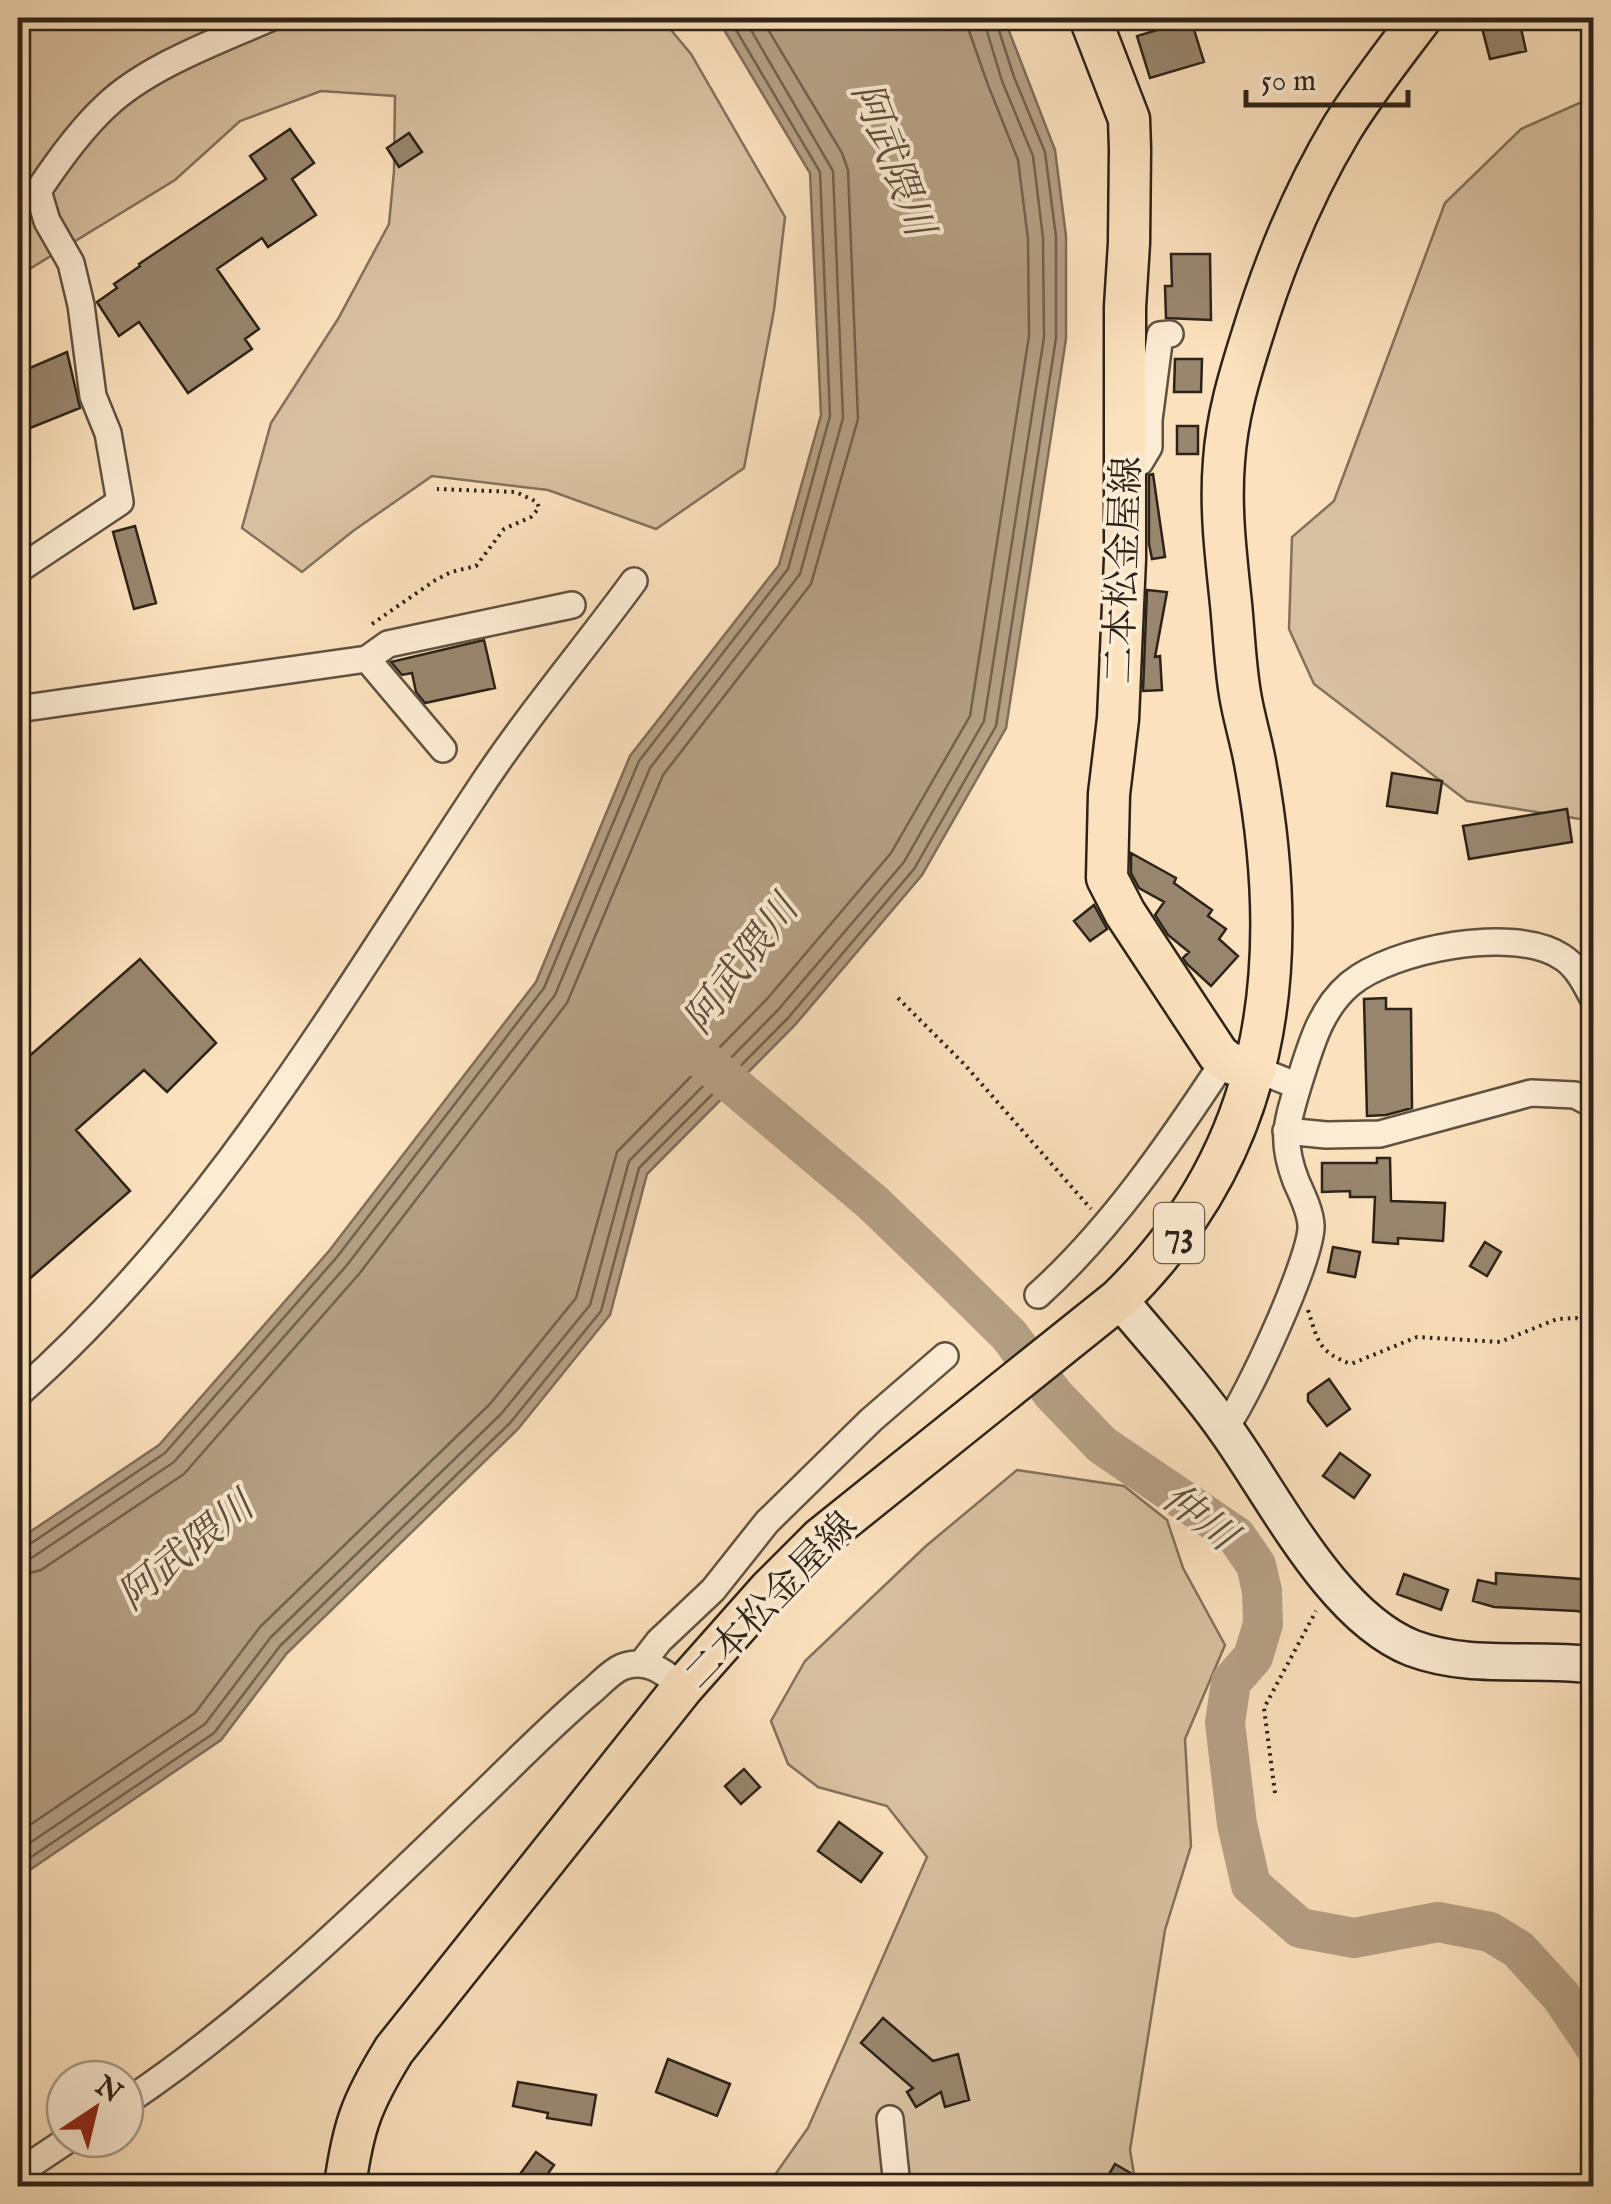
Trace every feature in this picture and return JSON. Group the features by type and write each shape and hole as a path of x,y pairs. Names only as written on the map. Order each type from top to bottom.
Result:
{"main road":[{"name":"二本松金屋線","path":"1090,18 1129,119 1124,576 1107,878 1124,913 1240,1065"},
{"name":"二本松金屋線","path":"345,2186 353,2133 365,2097 394,2050 683,1687 821,1538 1120,1300 1152,1268 1183,1228 1242,1116 1240,1065 1272,959 1271,897 1256,769 1240,695 1222,516 1230,412 1281,252 1322,164 1373,81 1421,18"}],"street":[{"path":"18,570 120,502 108,433 93,396 71,263 46,221 38,191 62,156 107,105 181,58 270,18"},
{"path":"1126,466 1140,462 1149,447 1148,420 1160,335 1170,334"},
{"path":"18,1394 145,1267 228,1164 478,790 634,581"},
{"path":"18,709 367,659 388,644 572,605"},
{"path":"367,659 443,750"},
{"path":"1225,1428 1244,1399 1298,1274 1312,1228 1286,1154 1286,1131 1319,1024 1330,1005 1364,974 1408,954 1496,943 1534,946 1561,955 1594,1000"},
{"path":"1038,1295 1066,1270 1240,1065 1298,1086"},
{"path":"1286,1131 1380,1134 1531,1093 1575,1095 1594,1105"},
{"path":"1120,1300 1225,1428 1332,1584 1366,1622 1388,1636 1455,1660 1594,1664"},
{"path":"642,1663 659,1641 713,1590 766,1522 945,1356"},
{"path":"145,2089 182,2064 306,1959 569,1710 621,1667 642,1663 658,1668 683,1687"},
{"path":"890,2118 897,2186"},
{"path":"18,2172 45,2155"}],"path":[{"path":"334,664 346,646 375,622 451,572 476,566 504,529 531,516 538,508 537,502 516,492 437,489"},
{"path":"898,998 966,1065 1087,1207 1107,1221"},
{"path":"1298,1274 1319,1345 1332,1357 1350,1364 1418,1337 1500,1342 1557,1319 1576,1318 1594,1329"},
{"path":"1276,1793 1264,1708 1332,1584"}],"shaded area":[{"path":"18,18 661,18 691,54 785,217 774,310 744,468 656,529 548,490 432,476 302,572 242,528 271,423 338,319 389,224 395,96 321,91 240,121 175,180 18,276"},
{"path":"1593,97 1593,821 1467,801 1314,684 1289,629 1292,537 1334,501 1445,203 1521,129"},
{"path":"1017,1470 1124,1486 1167,1520 1183,1568 1225,1645 1185,1739 1191,1846 1165,1930 1130,2150 1136,2186 767,2186 808,2128 927,1857 887,1806 818,1787 788,1764 771,1721 805,1661 926,1546"}],"water":[{"name":"阿武隈川","path":"717,18 1004,18 1055,150 1066,236 1066,339 1006,728 922,875 795,1025 647,1174 610,1315 518,1429 287,1653 221,1740 18,1878 18,1540 159,1445 329,1251 536,982 630,756 779,565 821,415 810,173"}],"building":[{"path":"1519,19 1526,51 1490,59 1482,28"},
{"path":"1191,20 1204,62 1150,78 1137,36"},
{"path":"290,129 314,163 292,179 316,215 268,247 262,238 217,269 259,329 245,339 252,349 188,393 139,322 119,336 97,302 117,288 114,284 139,264 266,179 250,156"},
{"path":"409,133 422,152 399,167 387,148"},
{"path":"1171,254 1210,254 1211,320 1166,318 1165,286 1172,286"},
{"path":"67,352 80,408 18,433 18,373"},
{"path":"1175,359 1202,359 1201,392 1174,392"},
{"path":"1177,426 1198,426 1198,454 1177,454"},
{"path":"1153,474 1165,557 1152,559 1149,475"},
{"path":"135,526 156,603 134,609 113,532"},
{"path":"1147,590 1167,592 1155,657 1160,656 1162,690 1143,691"},
{"path":"484,640 495,688 425,703 416,692 412,673 402,675 391,662"},
{"path":"1392,773 1442,781 1437,813 1387,806"},
{"path":"1567,809 1572,842 1469,859 1463,826"},
{"path":"1131,853 1176,878 1174,883 1212,910 1208,916 1226,929 1219,939 1238,956 1211,986 1187,964 1183,958 1189,952 1168,935 1155,915 1164,902 1139,888 1131,873"},
{"path":"1094,905 1107,929 1090,941 1074,921"},
{"path":"140,959 216,1043 167,1092 144,1070 76,1130 130,1191 18,1289 18,1066"},
{"path":"1386,998 1386,1009 1411,1009 1412,1108 1367,1116 1364,999"},
{"path":"1377,1158 1390,1158 1391,1201 1445,1203 1443,1241 1398,1238 1398,1244 1373,1242 1375,1197 1350,1197 1350,1191 1322,1192 1322,1163 1377,1163"},
{"path":"1485,1242 1501,1252 1487,1276 1470,1266"},
{"path":"1333,1247 1360,1252 1355,1277 1328,1272"},
{"path":"1329,1379 1350,1409 1327,1426 1308,1401 1308,1394"},
{"path":"1340,1453 1370,1475 1354,1498 1323,1476"},
{"path":"1496,1573 1594,1580 1594,1615 1494,1607 1473,1601 1478,1580 1496,1584"},
{"path":"1404,1574 1448,1590 1441,1610 1397,1594"},
{"path":"744,1769 760,1787 741,1804 725,1786"},
{"path":"839,1822 882,1853 861,1882 818,1851"},
{"path":"883,2018 933,2061 958,2054 969,2100 945,2107 941,2092 916,2107 907,2092 913,2088 861,2043"},
{"path":"668,2059 730,2084 717,2116 656,2092"},
{"path":"518,2082 596,2095 591,2125 547,2118 548,2113 513,2106"},
{"path":"536,2152 554,2165 539,2186 532,2186 518,2177"},
{"path":"1115,2164 1153,2186 1102,2186"}],"waterway":[{"name":"仲川","path":"695,1053 872,1202 948,1275 1009,1335 1053,1394 1102,1445 1236,1536 1256,1565 1263,1624 1253,1657 1231,1682 1225,1723 1237,1824 1251,1885 1300,1928 1354,1938 1438,1922 1490,1932 1518,1949 1561,1996 1594,2045"}]}
